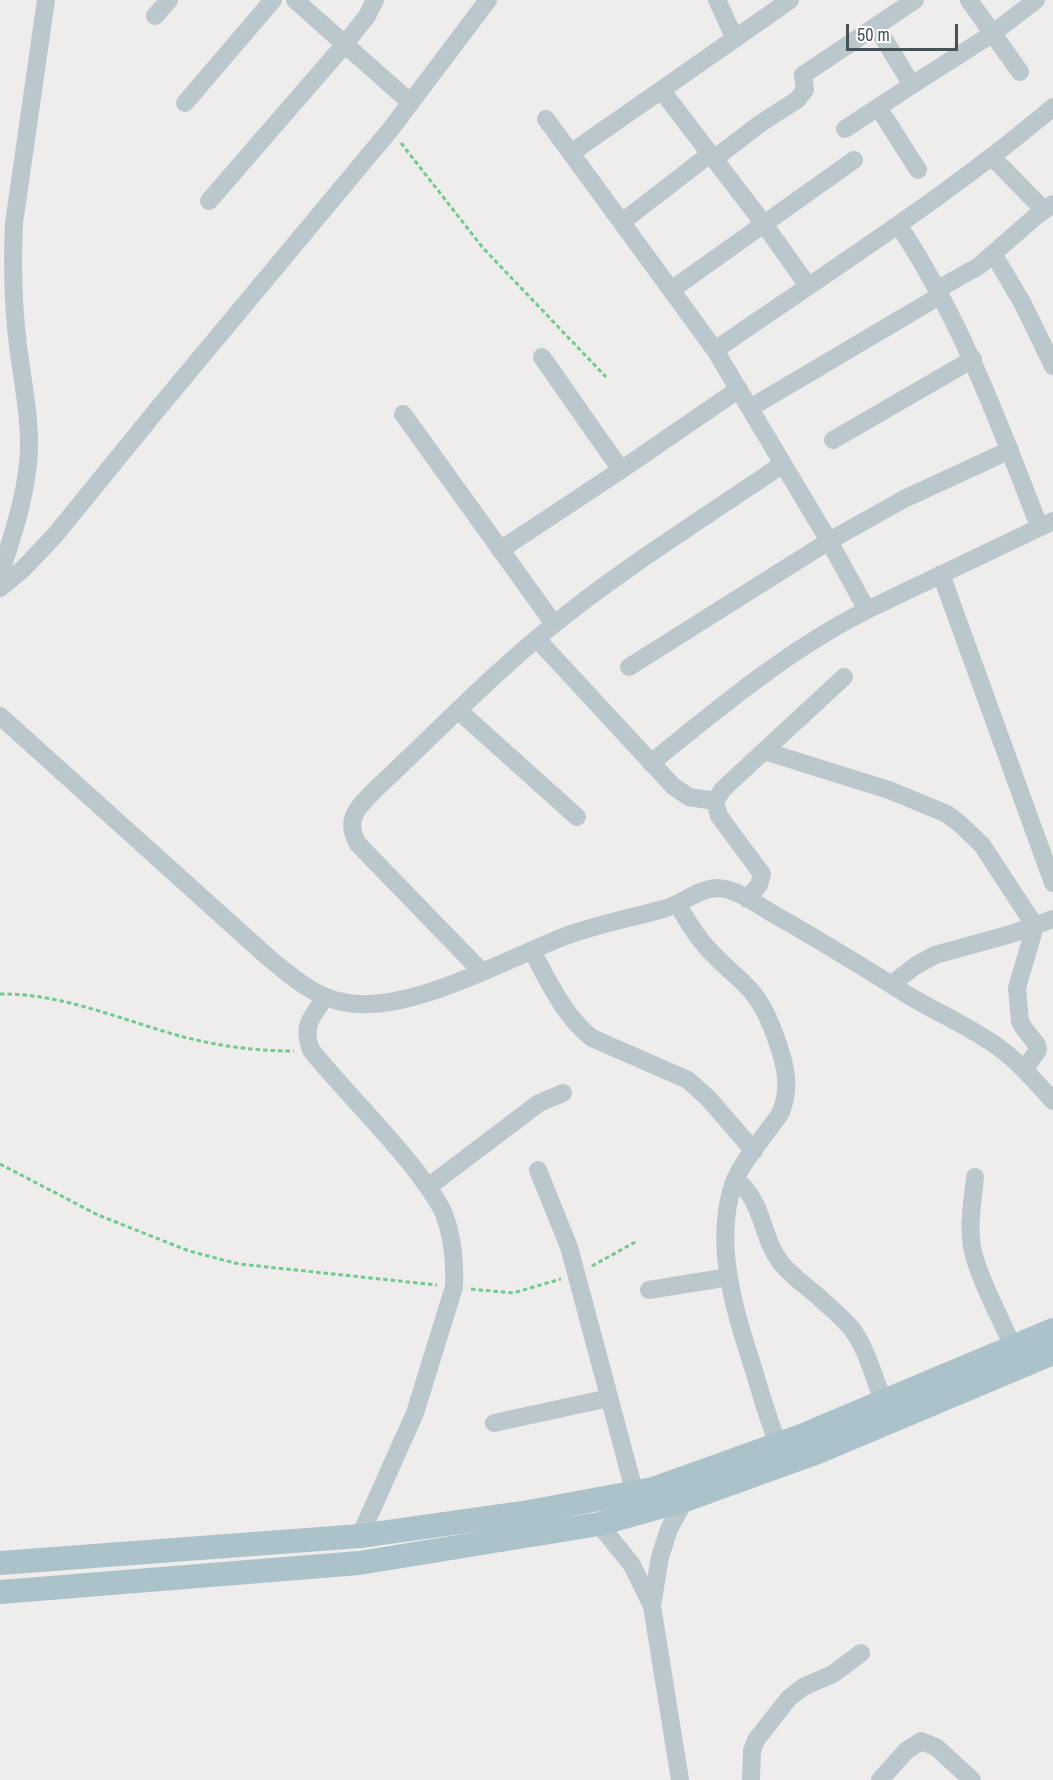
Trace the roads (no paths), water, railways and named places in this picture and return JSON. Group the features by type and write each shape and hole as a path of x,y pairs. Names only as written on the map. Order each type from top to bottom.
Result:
{"main road":[{"path":"0,1592 359,1563 599,1524 637,1502 653,1489 778,1444 1053,1330"},
{"path":"0,1563 360,1536 523,1513 684,1500 818,1452 1053,1353"}],"street":[{"path":"0,574 17,523 28,463 26,409 15,317 12,258 14,223 46,0"},
{"path":"155,16 169,0"},
{"path":"185,103 273,0"},
{"path":"295,0 411,103"},
{"path":"209,201 345,44 367,16 375,0"},
{"path":"0,588 23,569 56,534 390,130 488,0"},
{"path":"717,0 735,39"},
{"path":"571,153 790,0"},
{"path":"622,222 712,157 797,100 805,90 803,75 915,0"},
{"path":"969,0 1020,72"},
{"path":"845,129 992,34 1036,0"},
{"path":"876,26 912,85"},
{"path":"662,91 764,224 808,286"},
{"path":"878,107 918,170"},
{"path":"715,350 899,226 992,157 1053,107"},
{"path":"546,119 715,350 829,541 867,610"},
{"path":"750,408 979,266 1048,207 992,157"},
{"path":"671,290 854,160"},
{"path":"651,763 738,693 809,642 867,610 1046,524 1010,450 973,359 939,292 899,226"},
{"path":"994,255 1023,304 1053,366"},
{"path":"542,357 621,470"},
{"path":"833,440 973,359"},
{"path":"500,550 739,389"},
{"path":"403,414 554,624"},
{"path":"629,667 829,541 904,499 1010,450"},
{"path":"482,972 358,844 351,830 351,823 360,806 554,624 594,593 783,464"},
{"path":"941,574 1053,883"},
{"path":"537,639 673,786 689,797 715,801"},
{"path":"747,899 759,885 762,874 719,816 715,801 723,789 844,677"},
{"path":"459,711 577,817"},
{"path":"0,716 270,959 300,984 325,998 370,1005 400,1000 482,972 558,939 608,922 678,905 715,888 726,889 831,946 910,996 979,1034 1024,1070 1053,1101"},
{"path":"764,751 888,790 947,814 982,845 1035,926 1017,988 1020,1021 1038,1050 1024,1070"},
{"path":"678,905 704,944 736,974 759,1000 768,1016 786,1076 785,1104 735,1179 726,1225 732,1296 742,1337 778,1444"},
{"path":"892,984 915,966 935,956 1053,920"},
{"path":"532,951 562,1004 582,1030 592,1038 688,1080 708,1098 753,1151"},
{"path":"325,998 307,1027 306,1039 311,1050 405,1157 428,1187 444,1214 452,1245 454,1287 415,1413 360,1536"},
{"path":"428,1187 539,1103 563,1093"},
{"path":"538,1170 569,1247 637,1502"},
{"path":"975,1177 972,1248 1013,1347"},
{"path":"735,1179 753,1198 761,1214 770,1243 782,1264 852,1330 867,1356 883,1401"},
{"path":"649,1290 729,1276"},
{"path":"494,1423 609,1398"},
{"path":"652,1606 660,1557 669,1529 684,1500"},
{"path":"599,1524 632,1565 652,1606 680,1780"},
{"path":"751,1780 752,1751 756,1740 789,1698 803,1687 833,1674 861,1653"},
{"path":"880,1780 906,1751 921,1741 936,1747 972,1780"}]}
